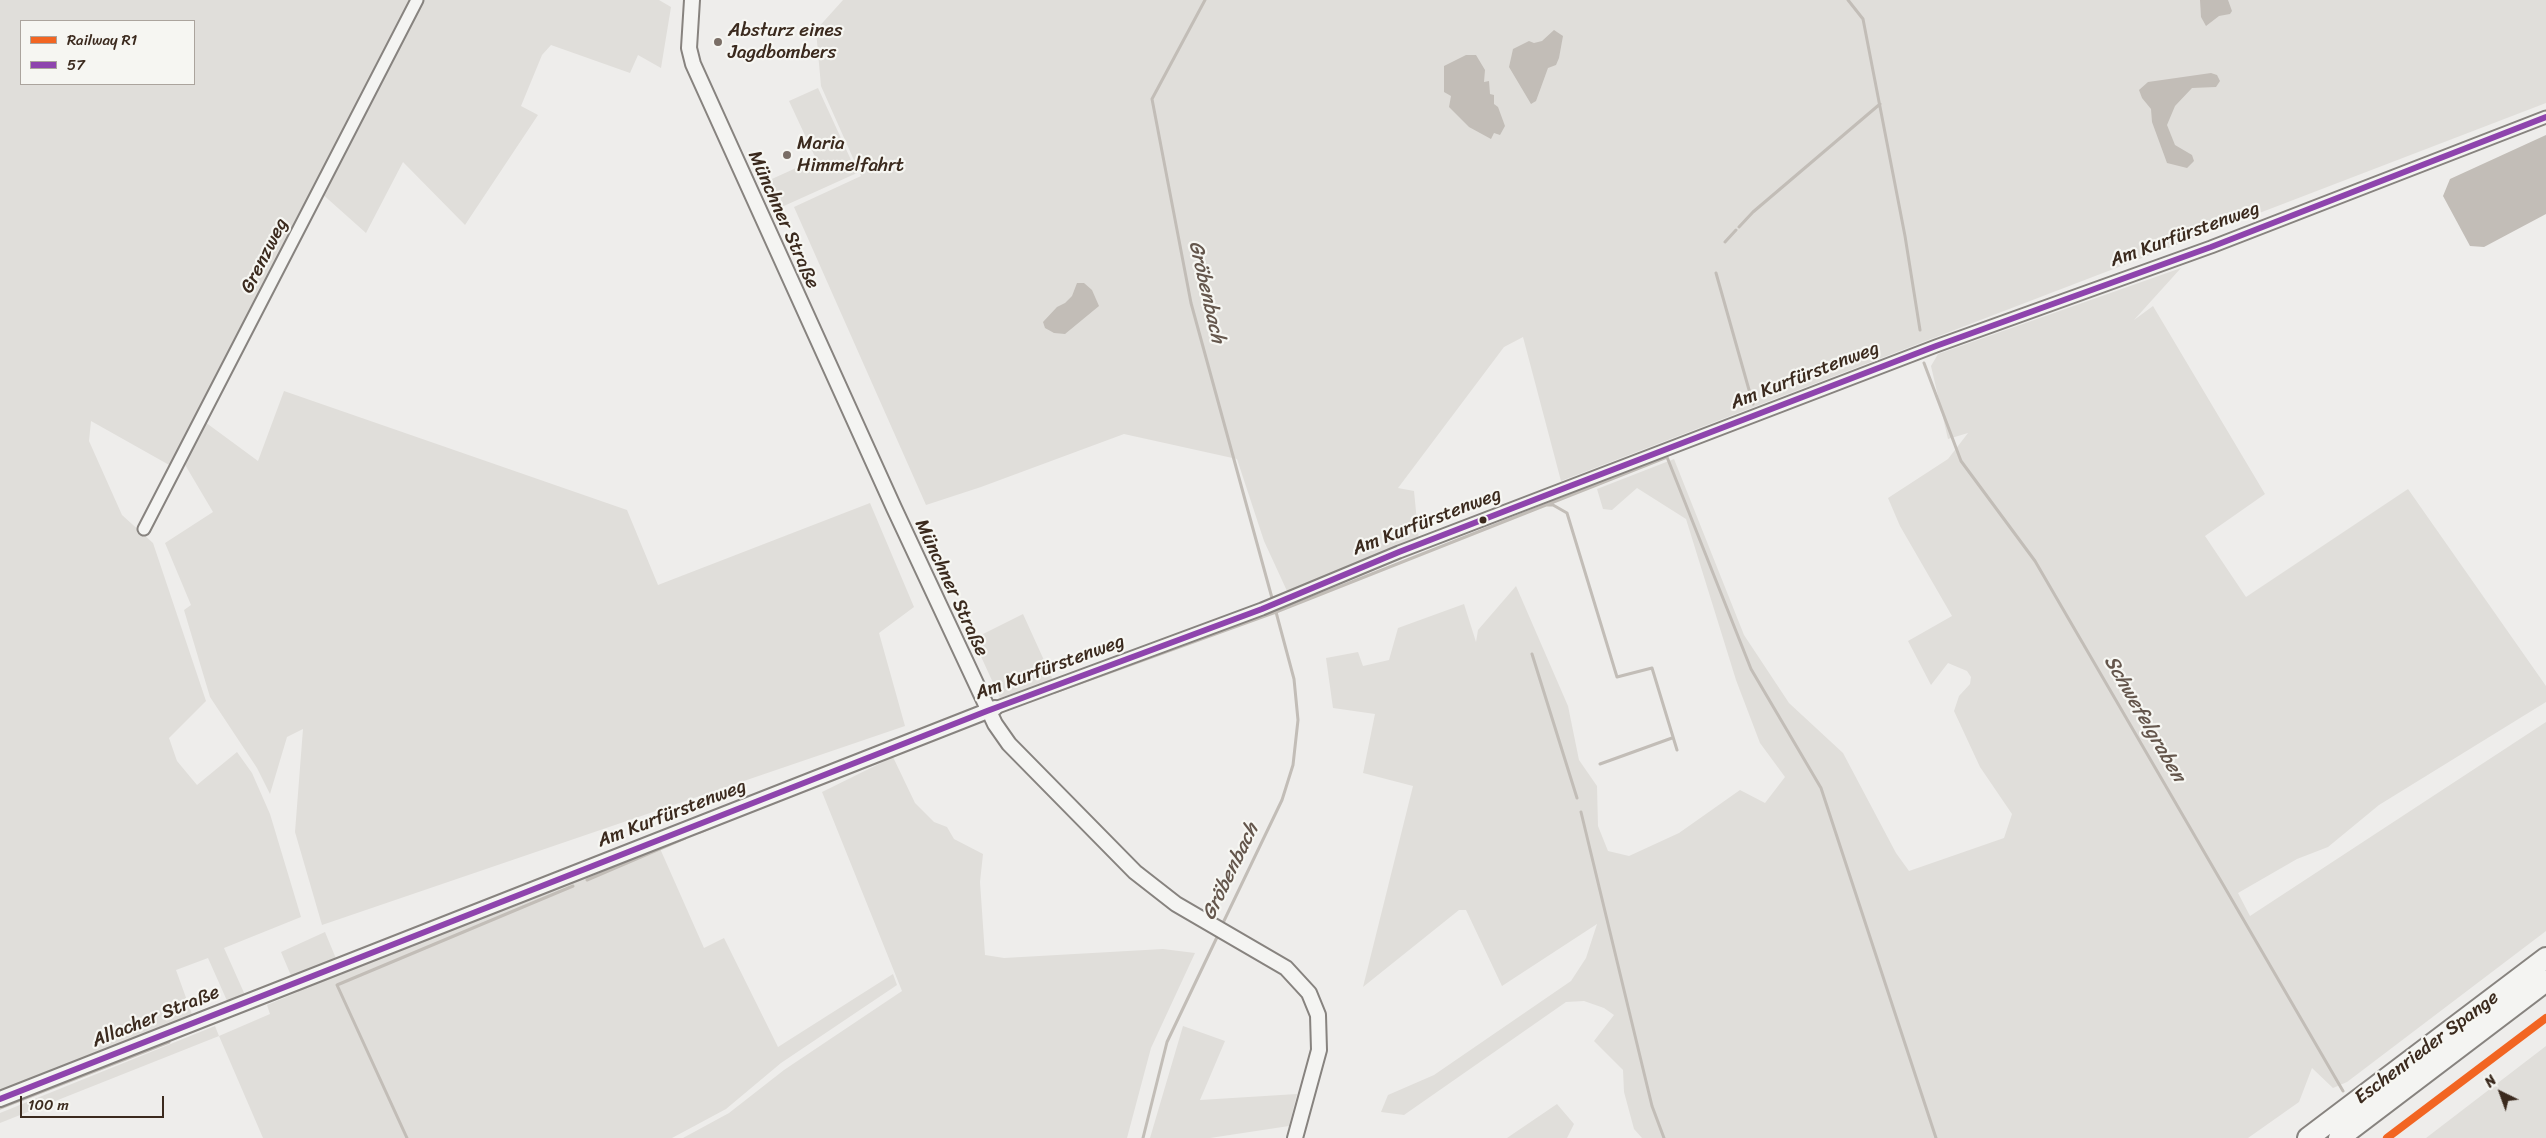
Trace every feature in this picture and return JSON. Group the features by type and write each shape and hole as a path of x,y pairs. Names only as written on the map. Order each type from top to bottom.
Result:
{"highway":[{"name":"Eschenrieder Spange","path":"2308,1138 2546,958"},
{"name":"Eschenrieder Spange","path":"2339,1138 2546,981"}],"street":[{"name":"Grenzweg","path":"144,529 417,0"},
{"name":"Münchner Straße","path":"692,0 689,48 693,64 991,710 1010,744 1135,872 1176,904 1286,968 1309,993 1318,1015 1319,1050 1295,1138"},
{"name":"Am Kurfürstenweg","path":"325,970 991,710 1262,609 1405,550 1936,346 2211,247 2546,117"},
{"name":"Allacher Straße","path":"0,1099 325,970"}],"shaded area":[{"path":"0,0 412,0 171,466 91,421 89,441 122,515 153,543 206,701 169,738 177,761 197,785 237,752 252,773 270,814 301,917 224,948 245,995 228,1003 208,958 176,970 193,1017 0,1090"},
{"path":"421,0 659,0 671,7 661,68 638,55 630,73 551,45 542,55 521,106 538,115 465,225 403,162 366,233 320,192"},
{"path":"843,0 2546,0 2546,103 1561,481 1523,337 1504,347 1398,488 1414,491 1419,542 1287,591 1264,541 1237,459 1124,434 981,487 926,505 794,207 861,176 821,86 816,30"},
{"path":"2200,0 2228,0 2232,11 2230,14 2219,16 2206,26 2201,17"},
{"path":"1554,30 1563,36 1559,58 1556,65 1548,68 1536,101 1531,104 1509,67 1513,49 1529,41 1534,43 1542,41"},
{"path":"1466,55 1476,55 1485,70 1484,82 1489,81 1490,94 1494,95 1494,104 1498,107 1505,126 1500,135 1494,133 1491,139 1469,127 1449,107 1451,96 1444,92 1444,66"},
{"path":"2211,73 2217,75 2220,81 2216,87 2192,88 2175,106 2167,125 2175,145 2192,155 2194,161 2187,168 2167,163 2152,122 2151,109 2142,98 2139,90 2148,82"},
{"path":"818,88 857,173 775,210 763,183 816,159 789,101"},
{"path":"2546,135 2546,214 2484,247 2470,246 2443,196 2450,179"},
{"path":"2181,268 2134,320 2153,306 2265,494 2205,536 2246,597 2408,489 2546,686 2546,702 2379,805 2328,847 2297,859 2238,893 2250,916 2546,722 2546,931 2347,1082 2333,1088 2312,1068 2299,1102 2248,1138 1642,1138 1634,1129 1624,1092 1623,1070 1594,1041 1614,1015 1604,1008 1584,1001 1566,1002 1404,1115 1381,1112 1388,1095 1434,1075 1571,981 1586,958 1597,924 1502,986 1466,910 1459,910 1363,987 1413,786 1363,773 1375,714 1333,708 1326,658 1358,652 1363,666 1389,660 1398,628 1464,604 1476,642 1478,630 1516,586 1568,706 1579,760 1597,786 1598,826 1608,851 1629,856 1679,833 1740,790 1765,803 1785,777 1760,743 1736,680 1686,519 1637,488 1612,510 1603,509 1597,489 1674,459 1744,635 1789,703 1843,753 1896,853 1909,871 2004,838 2012,814 1980,767 1954,711 1959,696 1970,684 1971,677 1967,671 1948,663 1931,685 1908,641 1952,616 1900,526 1888,498 1948,459 1968,433 1948,439 1931,366 1938,354"},
{"path":"1077,283 1084,283 1092,290 1099,306 1065,334 1054,333 1045,328 1043,322 1057,307 1065,303 1072,296"},
{"path":"284,391 627,510 658,585 870,503 914,607 879,633 905,726 322,925 295,832 303,729 287,737 270,794 257,768 210,697 184,610 191,605 165,543 213,512 184,463 205,422 258,461"},
{"path":"1023,614 1053,680 1000,698 973,639"},
{"path":"893,757 915,803 934,822 947,827 954,839 983,854 980,882 985,955 1004,958 1163,949 1195,953 1151,1048 1127,1138 683,1138 729,1113 784,1070 902,991 822,792"},
{"path":"658,844 704,948 724,938 778,1047 893,974 897,985 781,1063 726,1109 672,1138 263,1138 219,1036 270,1014 267,1005 298,992 281,952 325,932 342,973"},
{"path":"215,1026 219,1036 0,1123 0,1113"},
{"path":"1183,1026 1225,1041 1200,1100 1297,1094 1289,1126 1210,1138 1150,1138"},
{"path":"2546,1046 2546,1138 2426,1138"},
{"path":"1557,1104 1574,1124 1567,1138 1507,1138"}],"waterway":[{"name":"Gröbenbach","path":"1205,0 1152,99 1191,303 1272,598"},
{"path":"1848,0 1863,19 1905,236 1920,330"},
{"path":"1739,227 1753,212 1880,104"},
{"path":"1725,242 1736,230"},
{"path":"1716,273 1753,404"},
{"name":"Schwefelgraben","path":"1924,363 1961,461 2035,561 2343,1091"},
{"path":"1055,692 1276,612 1667,457 1751,669 1821,788 1936,1138"},
{"path":"1546,505 1553,505 1567,513 1617,677 1652,668 1677,750"},
{"name":"Gröbenbach","path":"1222,925 1282,800 1293,765 1298,720 1294,679 1276,612"},
{"path":"1532,654 1577,798"},
{"path":"1600,764 1672,738"},
{"path":"1581,812 1652,1106 1664,1138"},
{"path":"700,832 736,817"},
{"path":"587,880 685,838"},
{"path":"407,1138 337,985 573,886"},
{"name":"Gröbenbach","path":"1143,1138 1167,1042 1219,933"},
{"path":"0,1108 169,1042"}],"rail line":[{"name":"R1","path":"2387,1138 2546,1018"}],"transit line":[{"name":"57","path":"0,1099 987,711 1262,609 1399,552 1557,491 1936,346 2211,247 2546,117"}],"place":[{"name":"Absturz eines Jagdbombers","path":"718,42"},
{"name":"Maria Himmelfahrt","path":"787,155"}]}
